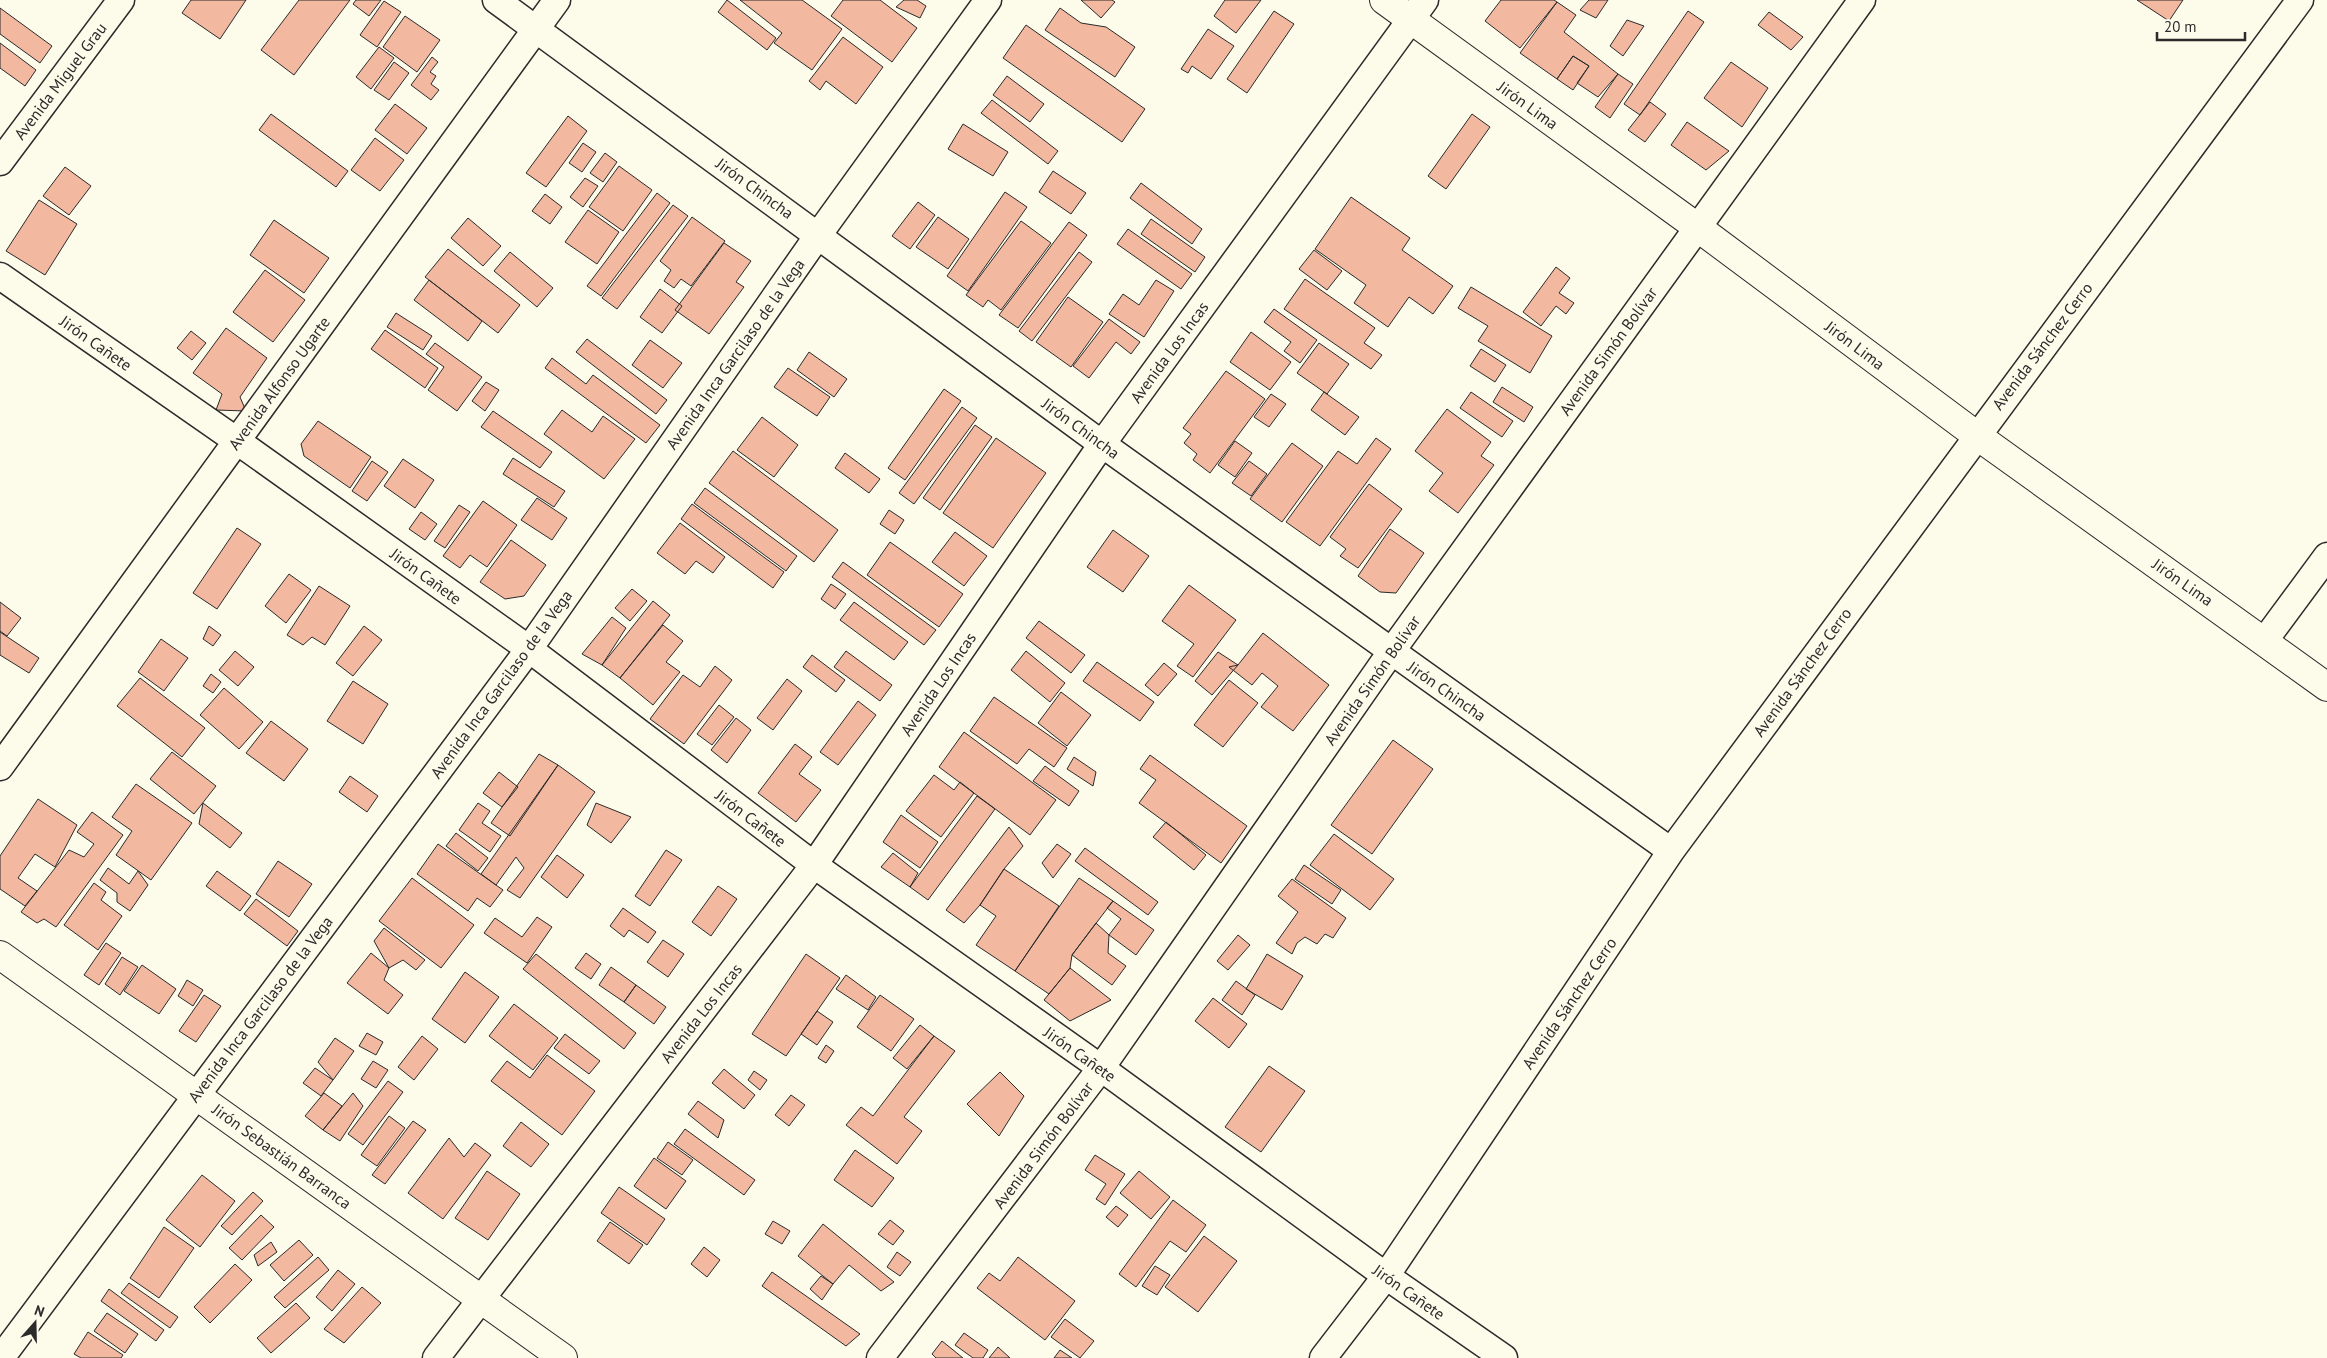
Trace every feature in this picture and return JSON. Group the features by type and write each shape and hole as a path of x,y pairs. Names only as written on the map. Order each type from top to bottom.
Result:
{"street":[{"name":"Avenida Miguel Grau","path":"0,162 121,0"},
{"name":"Jirón Chincha","path":"496,0 819,234 1102,444 1671,851"},
{"name":"Avenida Alfonso Ugarte","path":"0,767 557,0"},
{"name":"Avenida Inca Garcilaso de la Vega","path":"1,1358 528,650 819,234 988,0"},
{"name":"Jirón Lima","path":"1384,0 1418,10 1697,227 1976,435 2265,640 2327,687"},
{"name":"Avenida Simón Bolívar","path":"880,1358 1101,1068 1391,652 1862,0"},
{"name":"Avenida Sánchez Cerro","path":"1323,1358 1386,1276 1671,851 1976,435 2300,0"},
{"name":"Avenida Los Incas","path":"436,1358 814,865 1102,444 1418,10"},
{"name":"Jirón Cañete","path":"0,276 237,441 528,650 814,865 1101,1068 1386,1276 1504,1358"},
{"path":"2265,640 2327,556"},
{"name":"Jirón Sebastián Barranca","path":"0,954 563,1358"}],"building":[{"path":"191,0 246,0 220,39 182,13"},
{"path":"299,0 350,0 294,75 261,50"},
{"path":"356,0 381,0 369,16 353,4"},
{"path":"727,0 776,38 767,50 718,12"},
{"path":"740,0 802,0 842,29 812,70 774,43 782,33"},
{"path":"843,0 880,0 917,28 892,62 831,16"},
{"path":"904,0 917,0 926,6 920,18 896,7"},
{"path":"1081,0 1112,0 1115,2 1101,18"},
{"path":"1225,0 1261,0 1236,33 1214,16"},
{"path":"1501,0 1554,0 1557,2 1520,48 1485,21"},
{"path":"1589,0 1608,0 1596,18 1580,10"},
{"path":"2137,0 2183,0 2169,21"},
{"path":"384,1 401,12 377,47 360,35"},
{"path":"1557,2 1576,15 1564,32 1618,74 1598,97 1577,83 1589,66 1573,56 1557,79 1520,53"},
{"path":"0,8 52,46 40,63 0,34"},
{"path":"1060,8 1081,23 1106,27 1135,47 1115,77 1045,30"},
{"path":"1274,11 1294,24 1247,93 1227,79"},
{"path":"1688,11 1704,22 1640,115 1624,104"},
{"path":"1769,12 1803,37 1791,50 1758,25"},
{"path":"405,16 440,40 417,72 383,47"},
{"path":"1627,20 1644,26 1623,56 1610,46"},
{"path":"1026,25 1145,109 1122,142 1003,58"},
{"path":"1208,29 1234,46 1211,79 1192,66 1188,73 1181,69"},
{"path":"843,37 883,67 856,104 826,81 820,90 809,81"},
{"path":"0,43 36,70 25,86 0,68"},
{"path":"379,47 394,58 371,89 356,77"},
{"path":"1573,56 1589,66 1573,90 1557,79"},
{"path":"432,57 438,62 430,72 436,76 431,84 439,90 431,100 411,85"},
{"path":"394,62 409,73 389,100 374,90"},
{"path":"1731,62 1768,88 1742,127 1704,98"},
{"path":"1618,74 1633,84 1610,118 1595,107"},
{"path":"1007,76 1044,104 1030,122 993,95"},
{"path":"992,100 1058,151 1048,164 981,113"},
{"path":"1650,102 1666,114 1645,142 1628,130"},
{"path":"395,104 427,128 407,154 375,130"},
{"path":"271,114 348,171 336,187 259,130"},
{"path":"1472,114 1490,127 1446,189 1428,176"},
{"path":"568,116 587,131 546,187 526,173"},
{"path":"1687,122 1729,151 1706,170 1671,145"},
{"path":"963,124 1008,152 993,176 948,149"},
{"path":"375,138 404,160 380,191 351,170"},
{"path":"583,143 596,152 582,172 569,163"},
{"path":"605,153 617,162 603,182 590,173"},
{"path":"619,166 652,190 623,231 589,207"},
{"path":"65,167 91,186 69,215 43,196"},
{"path":"1053,171 1086,193 1071,214 1039,192"},
{"path":"585,178 598,186 583,207 570,197"},
{"path":"1141,183 1202,229 1192,244 1130,198"},
{"path":"1005,192 1027,207 968,291 947,276"},
{"path":"657,193 670,203 601,296 587,286"},
{"path":"545,194 562,207 550,224 532,211"},
{"path":"1351,197 1410,238 1402,250 1453,286 1433,314 1409,297 1388,327 1354,303 1366,285 1315,249"},
{"path":"39,200 77,224 45,275 6,251"},
{"path":"918,202 935,215 910,249 892,236"},
{"path":"673,205 688,216 617,309 602,298"},
{"path":"588,210 619,232 597,264 565,242"},
{"path":"692,217 725,241 691,286 681,279 674,288 664,281 671,270 660,261"},
{"path":"938,217 969,239 948,269 916,247"},
{"path":"468,218 501,246 483,266 451,238"},
{"path":"1151,219 1205,257 1195,272 1141,234"},
{"path":"274,220 329,258 304,293 250,255"},
{"path":"1021,221 1051,243 1001,310 988,300 983,307 966,295"},
{"path":"1069,222 1087,235 1018,328 999,315"},
{"path":"1128,229 1192,274 1181,289 1117,244"},
{"path":"724,243 751,261 736,282 744,287 709,334 675,310"},
{"path":"448,249 520,305 498,333 425,277"},
{"path":"1314,250 1342,271 1327,290 1299,269"},
{"path":"510,252 553,288 537,307 494,271"},
{"path":"1079,252 1092,262 1032,341 1019,331"},
{"path":"1556,267 1570,278 1559,293 1574,303 1566,314 1556,306 1541,326 1523,312"},
{"path":"265,270 305,300 273,342 233,312"},
{"path":"1305,279 1375,328 1364,343 1382,355 1371,369 1284,309"},
{"path":"429,280 482,321 468,341 414,300"},
{"path":"1156,280 1174,291 1144,337 1109,314 1123,294 1139,305"},
{"path":"1471,287 1552,336 1530,373 1478,341 1488,326 1458,308"},
{"path":"660,289 682,306 662,333 640,317"},
{"path":"1068,297 1103,322 1071,367 1036,342"},
{"path":"1274,309 1317,340 1300,363 1284,351 1291,342 1264,322"},
{"path":"396,313 432,336 423,350 387,327"},
{"path":"1109,319 1140,342 1131,354 1116,342 1089,378 1073,366"},
{"path":"226,328 267,358 240,397 246,411 216,410 222,394 193,373"},
{"path":"385,330 438,368 425,388 371,349"},
{"path":"191,331 206,343 192,360 177,348"},
{"path":"1251,332 1291,362 1270,390 1230,362"},
{"path":"587,339 667,400 656,414 576,352"},
{"path":"650,340 682,363 663,388 632,365"},
{"path":"435,343 482,377 457,411 428,390 444,367 426,354"},
{"path":"1319,343 1349,364 1327,394 1297,373"},
{"path":"1481,349 1506,365 1495,382 1470,366"},
{"path":"809,352 847,379 834,397 797,370"},
{"path":"552,358 586,384 593,375 660,425 646,443 545,368"},
{"path":"788,368 830,397 817,416 774,387"},
{"path":"1226,371 1265,399 1210,473 1193,460 1197,454 1184,443 1191,434 1183,428"},
{"path":"486,382 499,390 485,411 472,401"},
{"path":"1502,387 1533,407 1524,422 1493,402"},
{"path":"944,389 961,401 905,480 888,468"},
{"path":"1324,392 1359,417 1345,435 1311,410"},
{"path":"1471,392 1513,421 1502,437 1460,408"},
{"path":"1271,394 1286,404 1269,427 1254,417"},
{"path":"962,407 977,418 914,504 899,493"},
{"path":"1447,409 1491,442 1481,456 1494,465 1458,513 1429,491 1443,473 1415,451"},
{"path":"562,410 592,432 603,416 635,439 604,479 544,434"},
{"path":"493,411 552,452 540,468 481,427"},
{"path":"762,417 798,445 774,477 737,450"},
{"path":"318,421 371,457 350,488 304,456 301,444"},
{"path":"975,425 992,437 940,510 923,498"},
{"path":"996,438 1046,473 993,548 943,513"},
{"path":"1376,438 1391,449 1320,546 1286,522 1338,451 1357,464"},
{"path":"1235,441 1252,453 1235,477 1218,465"},
{"path":"1292,443 1323,466 1282,522 1250,499"},
{"path":"733,451 838,530 814,562 709,483"},
{"path":"845,453 880,479 869,493 835,468"},
{"path":"513,458 565,491 554,507 503,474"},
{"path":"403,459 434,480 415,508 384,486"},
{"path":"372,461 388,472 367,501 352,491"},
{"path":"1249,461 1267,474 1251,496 1232,483"},
{"path":"1369,484 1402,509 1358,568 1340,556 1346,549 1330,537"},
{"path":"705,488 797,556 786,571 694,503"},
{"path":"537,498 567,518 552,540 521,520"},
{"path":"483,501 517,525 487,567 470,555 460,568 443,556"},
{"path":"692,504 784,572 773,588 681,519"},
{"path":"459,505 470,512 445,548 434,541"},
{"path":"889,510 904,520 895,534 880,524"},
{"path":"421,512 437,524 425,540 409,529"},
{"path":"680,523 725,557 713,573 696,561 685,574 657,553"},
{"path":"237,528 261,544 217,609 193,593"},
{"path":"1390,529 1424,553 1396,593 1380,592 1358,576"},
{"path":"1113,530 1149,556 1123,592 1087,567"},
{"path":"955,532 987,556 964,586 932,562"},
{"path":"511,540 546,565 524,596 505,599 480,582"},
{"path":"890,542 963,594 939,627 867,575"},
{"path":"843,562 936,630 924,645 832,577"},
{"path":"289,574 311,590 286,623 265,606"},
{"path":"831,584 846,594 835,609 821,599"},
{"path":"1189,585 1236,620 1193,677 1177,666 1194,644 1162,621"},
{"path":"319,586 350,606 325,645 312,637 303,645 287,635"},
{"path":"632,589 647,601 630,621 615,608"},
{"path":"653,601 670,615 620,678 602,665"},
{"path":"0,602 21,618 7,636 0,631"},
{"path":"854,602 908,642 894,660 840,620"},
{"path":"612,617 626,628 602,665 582,654"},
{"path":"1039,621 1085,655 1071,673 1026,638"},
{"path":"663,625 683,641 666,662 680,672 653,705 620,678"},
{"path":"209,626 221,635 213,646 203,639"},
{"path":"364,626 382,640 353,676 336,663"},
{"path":"0,632 39,658 29,673 0,655"},
{"path":"1263,633 1329,685 1293,731 1261,707 1278,686 1262,673 1252,685 1229,667 1238,665"},
{"path":"161,639 188,658 164,691 138,672"},
{"path":"235,651 254,667 238,686 219,670"},
{"path":"846,651 892,685 880,701 834,667"},
{"path":"1026,651 1065,683 1050,702 1011,670"},
{"path":"1218,652 1238,665 1212,695 1195,681"},
{"path":"812,655 845,680 836,692 803,667"},
{"path":"1097,662 1154,702 1140,721 1083,681"},
{"path":"1164,663 1177,674 1158,696 1145,685"},
{"path":"715,666 732,680 684,744 650,719 683,675 700,687"},
{"path":"211,674 221,682 213,693 203,686"},
{"path":"140,678 205,728 182,757 117,706"},
{"path":"787,679 802,691 773,730 757,718"},
{"path":"1229,680 1258,703 1223,747 1194,725"},
{"path":"353,681 388,704 363,744 327,721"},
{"path":"224,688 263,722 239,749 200,715"},
{"path":"1061,692 1091,715 1067,746 1038,723"},
{"path":"994,697 1067,748 1054,767 1029,749 1017,764 970,731"},
{"path":"858,701 876,715 838,765 820,752"},
{"path":"719,705 734,717 712,745 697,734"},
{"path":"736,718 751,730 727,763 711,750"},
{"path":"271,721 308,749 284,781 246,753"},
{"path":"964,732 1056,800 1030,835 939,767"},
{"path":"1393,740 1433,769 1372,854 1331,825"},
{"path":"795,744 812,757 799,774 821,790 796,822 758,793"},
{"path":"172,752 216,786 194,814 150,779"},
{"path":"539,754 558,765 510,836 491,823"},
{"path":"1150,755 1247,826 1221,863 1139,803 1156,780 1140,769"},
{"path":"1074,757 1096,772 1093,786 1067,769"},
{"path":"558,765 595,792 520,898 507,890 524,868 516,857 496,885 481,874"},
{"path":"1045,766 1079,791 1069,806 1033,781"},
{"path":"499,772 518,787 502,807 483,793"},
{"path":"934,775 954,790 960,782 974,793 941,837 906,811"},
{"path":"350,776 378,796 367,812 339,792"},
{"path":"136,784 192,823 151,880 116,855 132,831 112,817"},
{"path":"977,796 995,809 928,900 910,887"},
{"path":"38,799 77,825 55,867 35,854 18,878 37,891 25,906 0,889 0,856"},
{"path":"203,803 242,833 230,848 199,824"},
{"path":"478,803 490,811 482,823 501,836 490,852 459,830"},
{"path":"596,803 631,817 611,843 587,825"},
{"path":"92,812 123,835 56,927 44,919 37,923 21,912 69,850 84,857 94,844 77,832"},
{"path":"901,815 938,842 920,868 883,842"},
{"path":"1166,822 1206,855 1194,870 1153,837"},
{"path":"1009,827 1023,846 1004,869 980,905 964,923 946,910"},
{"path":"456,833 488,858 478,871 446,846"},
{"path":"1334,834 1394,879 1370,910 1310,865"},
{"path":"438,844 503,890 490,907 477,898 468,911 417,874"},
{"path":"1057,844 1071,854 1053,878 1042,863"},
{"path":"1085,848 1158,902 1148,915 1075,861"},
{"path":"666,850 682,860 650,906 635,896"},
{"path":"893,853 918,873 910,887 881,867"},
{"path":"557,855 584,875 567,898 541,877"},
{"path":"278,861 312,884 289,917 256,894"},
{"path":"1304,865 1341,890 1332,904 1295,879"},
{"path":"108,868 129,884 138,871 148,885 130,911 117,902 117,893 100,880"},
{"path":"1004,869 1059,906 1015,971 976,945 996,916 980,905"},
{"path":"217,871 251,896 240,911 206,886"},
{"path":"412,878 474,925 441,968 379,921"},
{"path":"1079,878 1113,901 1072,955 1070,968 1049,994 1015,971"},
{"path":"1292,879 1346,918 1333,938 1325,934 1317,944 1305,937 1297,943 1292,954 1276,943 1298,912 1278,896"},
{"path":"94,883 106,892 101,900 122,916 98,950 64,925"},
{"path":"718,886 737,899 711,936 692,922"},
{"path":"256,899 298,931 287,946 244,914"},
{"path":"1113,901 1154,930 1136,955 1109,935 1121,919 1107,908"},
{"path":"623,908 656,932 648,943 629,930 624,937 610,926"},
{"path":"537,917 552,927 527,963 484,933 495,918 522,937"},
{"path":"1096,923 1109,935 1108,953 1126,966 1112,985 1072,955"},
{"path":"384,928 425,960 416,970 403,960 389,968 374,941"},
{"path":"1238,935 1250,945 1228,970 1217,961"},
{"path":"663,940 684,954 668,977 647,962"},
{"path":"106,943 121,953 99,985 84,975"},
{"path":"371,953 389,968 384,980 403,995 388,1014 347,983"},
{"path":"586,953 601,964 591,979 575,968"},
{"path":"536,954 636,1033 624,1049 523,969"},
{"path":"806,954 840,978 786,1056 752,1034"},
{"path":"1267,954 1303,976 1282,1010 1246,989"},
{"path":"122,957 138,967 120,995 105,984"},
{"path":"142,965 176,989 159,1014 124,991"},
{"path":"611,967 636,985 624,1002 599,985"},
{"path":"1070,968 1111,1000 1070,1021 1044,1000"},
{"path":"465,972 499,997 465,1043 432,1019"},
{"path":"846,975 876,997 868,1010 836,989"},
{"path":"187,980 203,990 193,1006 178,996"},
{"path":"1236,981 1255,995 1242,1015 1222,1000"},
{"path":"636,985 666,1007 654,1024 624,1002"},
{"path":"204,995 221,1006 196,1042 179,1031"},
{"path":"880,995 914,1019 891,1051 857,1027"},
{"path":"1213,998 1247,1024 1229,1048 1195,1021"},
{"path":"514,1004 558,1038 533,1070 489,1036"},
{"path":"817,1011 833,1022 817,1045 801,1034"},
{"path":"920,1025 934,1036 907,1069 893,1058"},
{"path":"367,1033 383,1042 376,1055 359,1046"},
{"path":"565,1034 600,1061 589,1074 554,1048"},
{"path":"422,1036 438,1049 414,1080 398,1067"},
{"path":"934,1036 955,1051 904,1117 922,1131 897,1164 846,1125 861,1107 873,1116"},
{"path":"335,1038 354,1051 333,1080 318,1062"},
{"path":"826,1045 834,1051 826,1063 818,1058"},
{"path":"547,1055 595,1091 562,1135 491,1081 507,1061 530,1078"},
{"path":"373,1061 388,1070 376,1088 361,1079"},
{"path":"1269,1066 1305,1091 1261,1152 1225,1127"},
{"path":"315,1068 333,1080 321,1096 303,1083"},
{"path":"724,1069 755,1095 744,1109 712,1083"},
{"path":"754,1071 767,1080 760,1090 748,1080"},
{"path":"1000,1072 1024,1096 999,1136 967,1104"},
{"path":"388,1081 403,1092 363,1145 348,1134"},
{"path":"324,1093 342,1106 323,1130 305,1116"},
{"path":"353,1093 363,1106 340,1141 323,1130"},
{"path":"791,1095 805,1105 789,1126 775,1115"},
{"path":"698,1101 724,1120 718,1138 688,1114"},
{"path":"389,1116 405,1128 377,1166 361,1155"},
{"path":"413,1121 426,1130 385,1184 372,1175"},
{"path":"521,1122 549,1144 531,1167 503,1146"},
{"path":"685,1129 755,1180 744,1195 674,1144"},
{"path":"449,1138 464,1157 475,1143 491,1155 443,1219 408,1193"},
{"path":"668,1142 693,1160 682,1175 657,1158"},
{"path":"855,1150 894,1178 872,1207 834,1180"},
{"path":"1095,1155 1125,1174 1105,1205 1096,1199 1106,1184 1085,1170"},
{"path":"654,1158 686,1181 666,1209 634,1186"},
{"path":"487,1171 520,1194 488,1240 455,1218"},
{"path":"1139,1171 1170,1197 1151,1219 1120,1193"},
{"path":"202,1175 235,1201 200,1247 166,1220"},
{"path":"619,1187 665,1219 647,1245 601,1213"},
{"path":"253,1192 263,1201 232,1235 221,1226"},
{"path":"1173,1200 1206,1225 1186,1252 1170,1241 1136,1287 1119,1274"},
{"path":"1116,1206 1128,1215 1118,1227 1106,1217"},
{"path":"261,1215 274,1227 242,1260 229,1248"},
{"path":"890,1220 904,1231 893,1245 878,1234"},
{"path":"773,1221 790,1231 782,1244 765,1234"},
{"path":"610,1222 643,1245 629,1264 597,1241"},
{"path":"823,1224 894,1282 881,1291 849,1265 833,1284 798,1256"},
{"path":"164,1227 194,1248 159,1298 130,1278"},
{"path":"1204,1236 1237,1261 1198,1312 1165,1287"},
{"path":"299,1240 313,1255 284,1281 270,1265"},
{"path":"271,1242 277,1252 258,1266 254,1255"},
{"path":"704,1247 720,1260 707,1277 691,1264"},
{"path":"897,1252 911,1262 900,1276 887,1267"},
{"path":"318,1257 329,1270 285,1308 274,1297"},
{"path":"1018,1257 1075,1301 1045,1340 977,1288 989,1273 1000,1281"},
{"path":"235,1264 252,1280 210,1323 194,1307"},
{"path":"1155,1266 1170,1275 1157,1295 1142,1286"},
{"path":"338,1270 355,1284 332,1311 316,1297"},
{"path":"772,1272 860,1334 846,1346 762,1286"},
{"path":"821,1276 833,1284 822,1300 810,1289"},
{"path":"129,1283 178,1317 170,1328 121,1293"},
{"path":"362,1287 381,1303 344,1343 324,1329"},
{"path":"109,1289 164,1330 156,1341 101,1301"},
{"path":"296,1303 310,1318 271,1353 257,1338"},
{"path":"107,1313 138,1334 125,1353 94,1331"},
{"path":"1065,1319 1094,1341 1080,1358 1051,1337"},
{"path":"88,1332 123,1355 121,1358 81,1358 74,1354"},
{"path":"964,1333 988,1350 983,1358 973,1358 955,1345"},
{"path":"942,1341 963,1358 936,1358 932,1354"},
{"path":"998,1347 1010,1358 989,1358"},
{"path":"1060,1350 1072,1358 1054,1358"}]}
